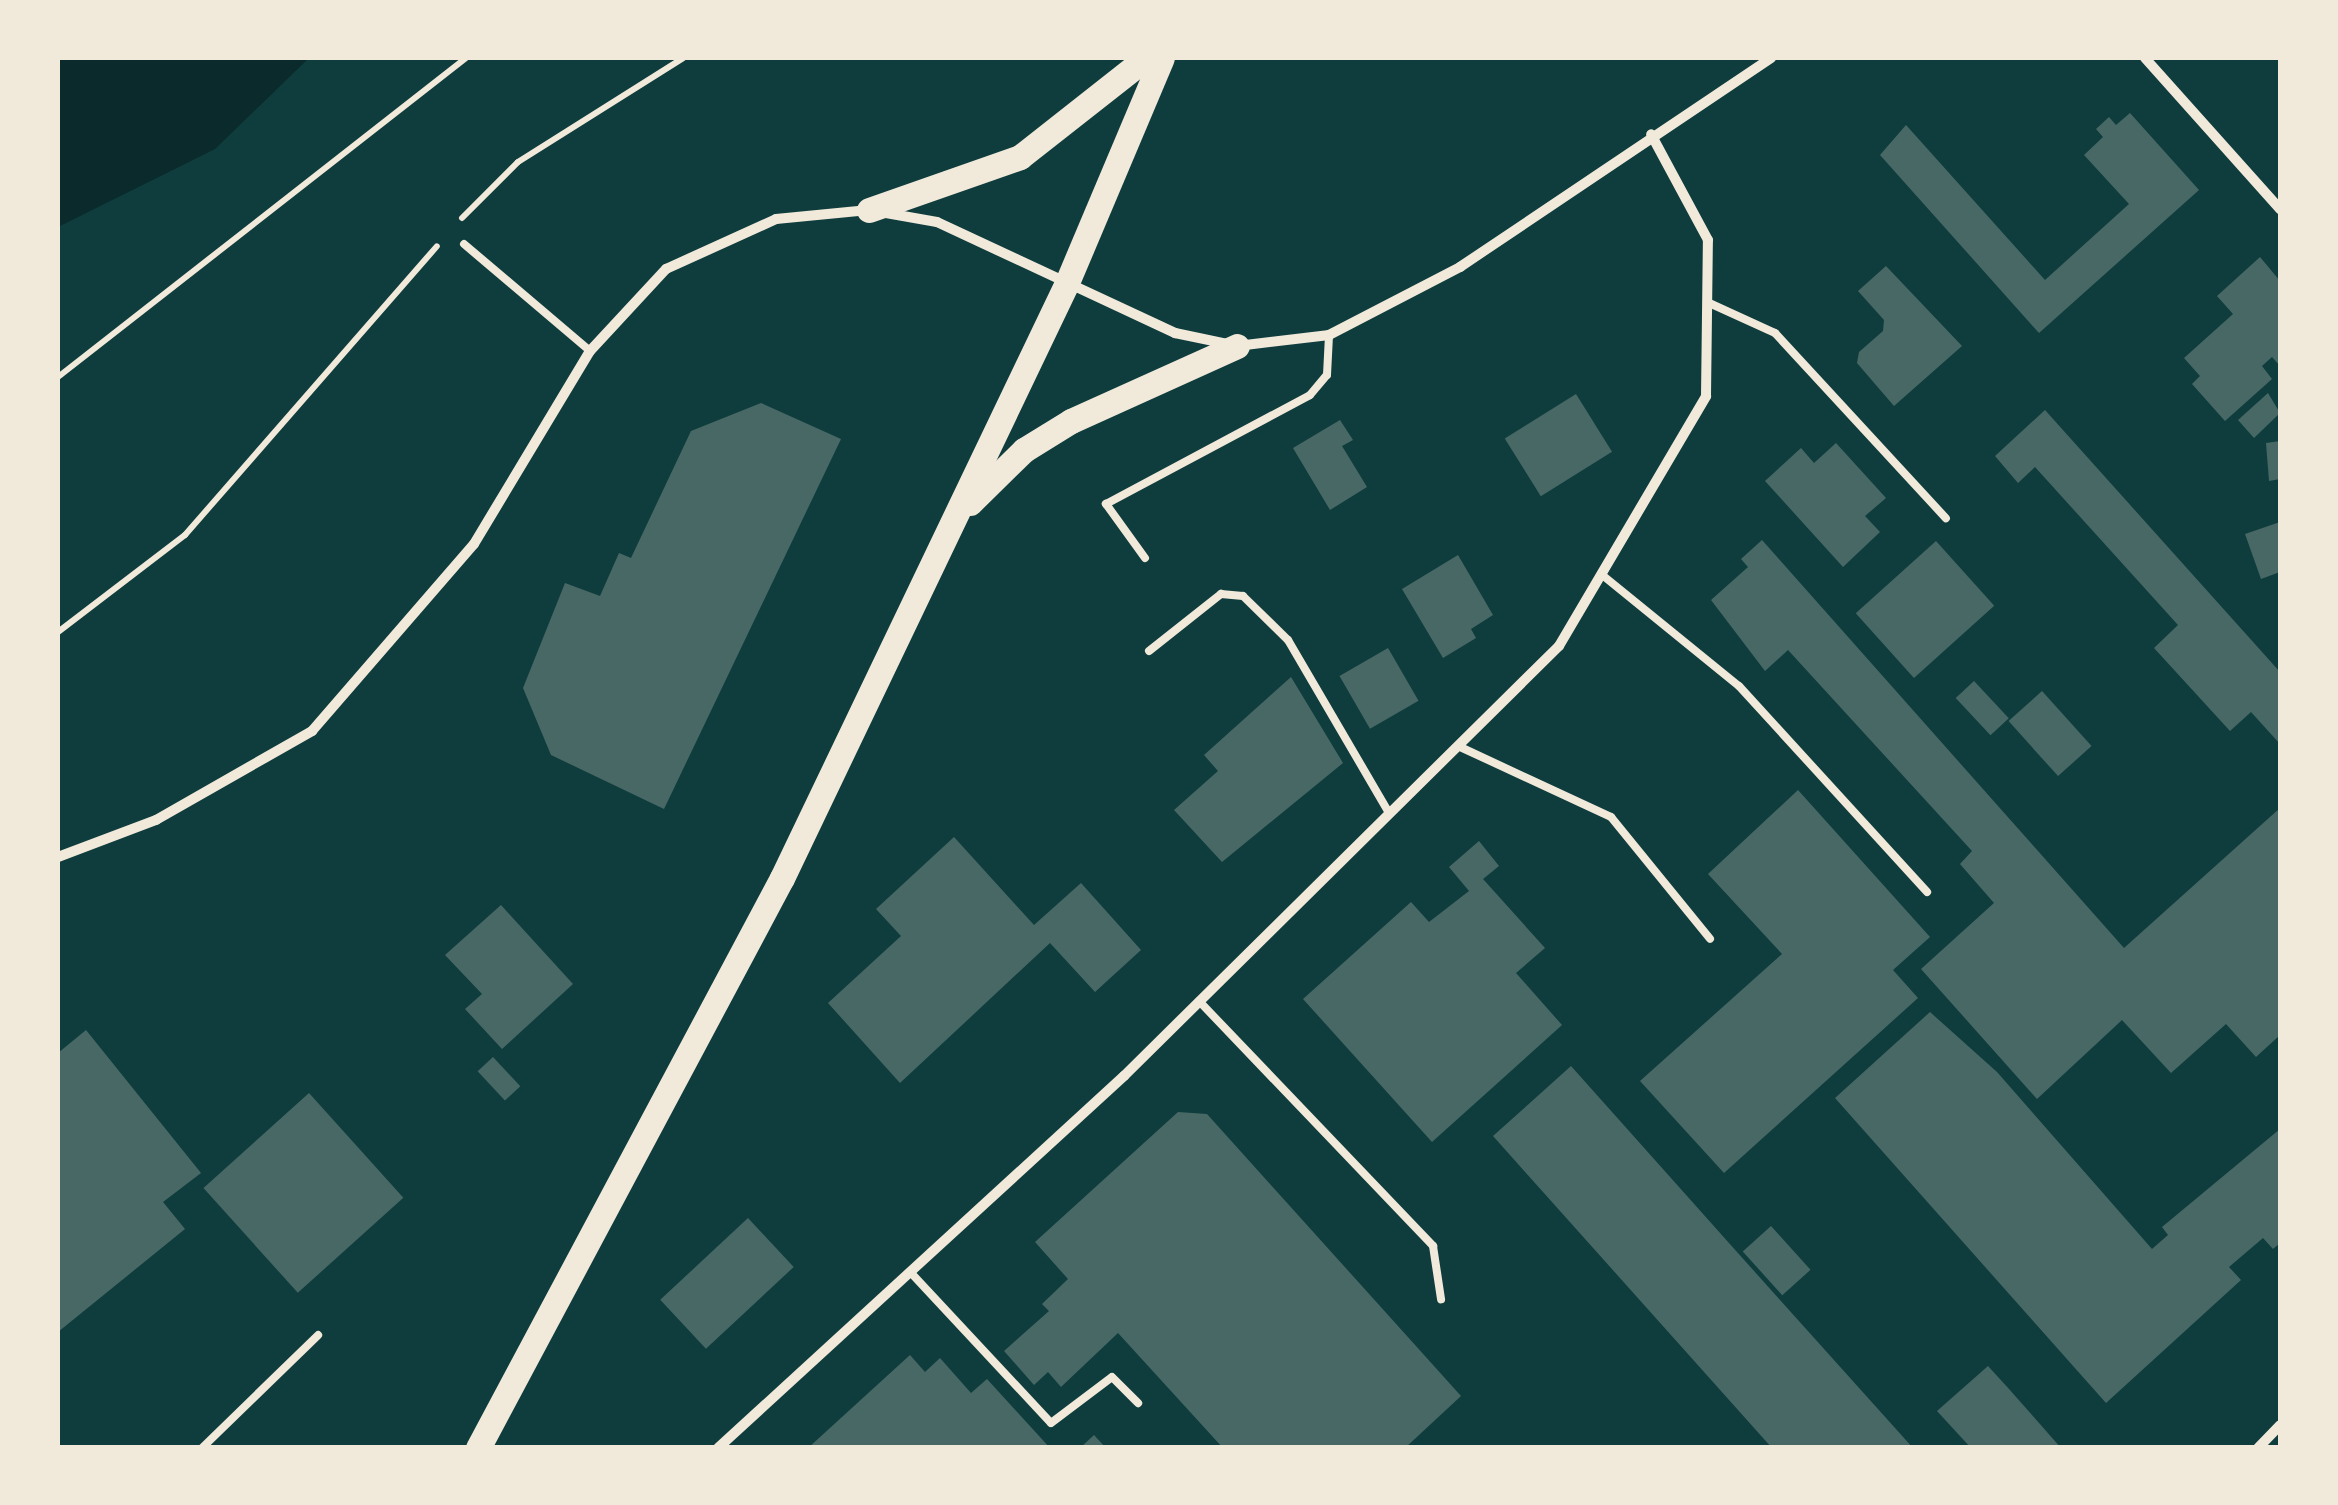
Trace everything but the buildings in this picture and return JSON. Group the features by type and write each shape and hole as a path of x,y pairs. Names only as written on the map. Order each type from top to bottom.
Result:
{"main road":[{"path":"870,210 1020,157 1146,58"},
{"path":"478,1448 782,878 1066,285 1162,58"},
{"path":"959,514 1024,450 1071,421 1237,346"}],"street":[{"path":"58,857 156,820 312,731 474,544 590,351 666,269 776,218 870,210 937,222 1175,333 1237,346 1329,335 1460,268 1651,134 1771,58"},
{"path":"2145,58 2280,208"},
{"path":"718,1448 912,1276 1199,1001 1559,646 1706,396 1708,240 1651,134"},
{"path":"2264,1445 2280,1425"}],"lane":[{"path":"464,244 590,351"},
{"path":"1707,302 1775,333 1946,518"},
{"path":"1145,558 1106,504 1310,395 1327,375 1329,335"},
{"path":"1601,574 1739,686 1927,892"},
{"path":"1149,651 1221,594 1242,596 1288,640 1389,813"},
{"path":"1458,746 1611,816 1710,939"},
{"path":"1199,1001 1434,1246 1441,1299"},
{"path":"912,1276 1051,1424 1112,1377 1138,1403"},
{"path":"202,1448 318,1335"}],"path":[{"path":"58,376 466,58"},
{"path":"58,632 185,535 449,232 518,162 683,58"}],"water":[{"path":"58,58 309,58 215,149 58,227"}]}
